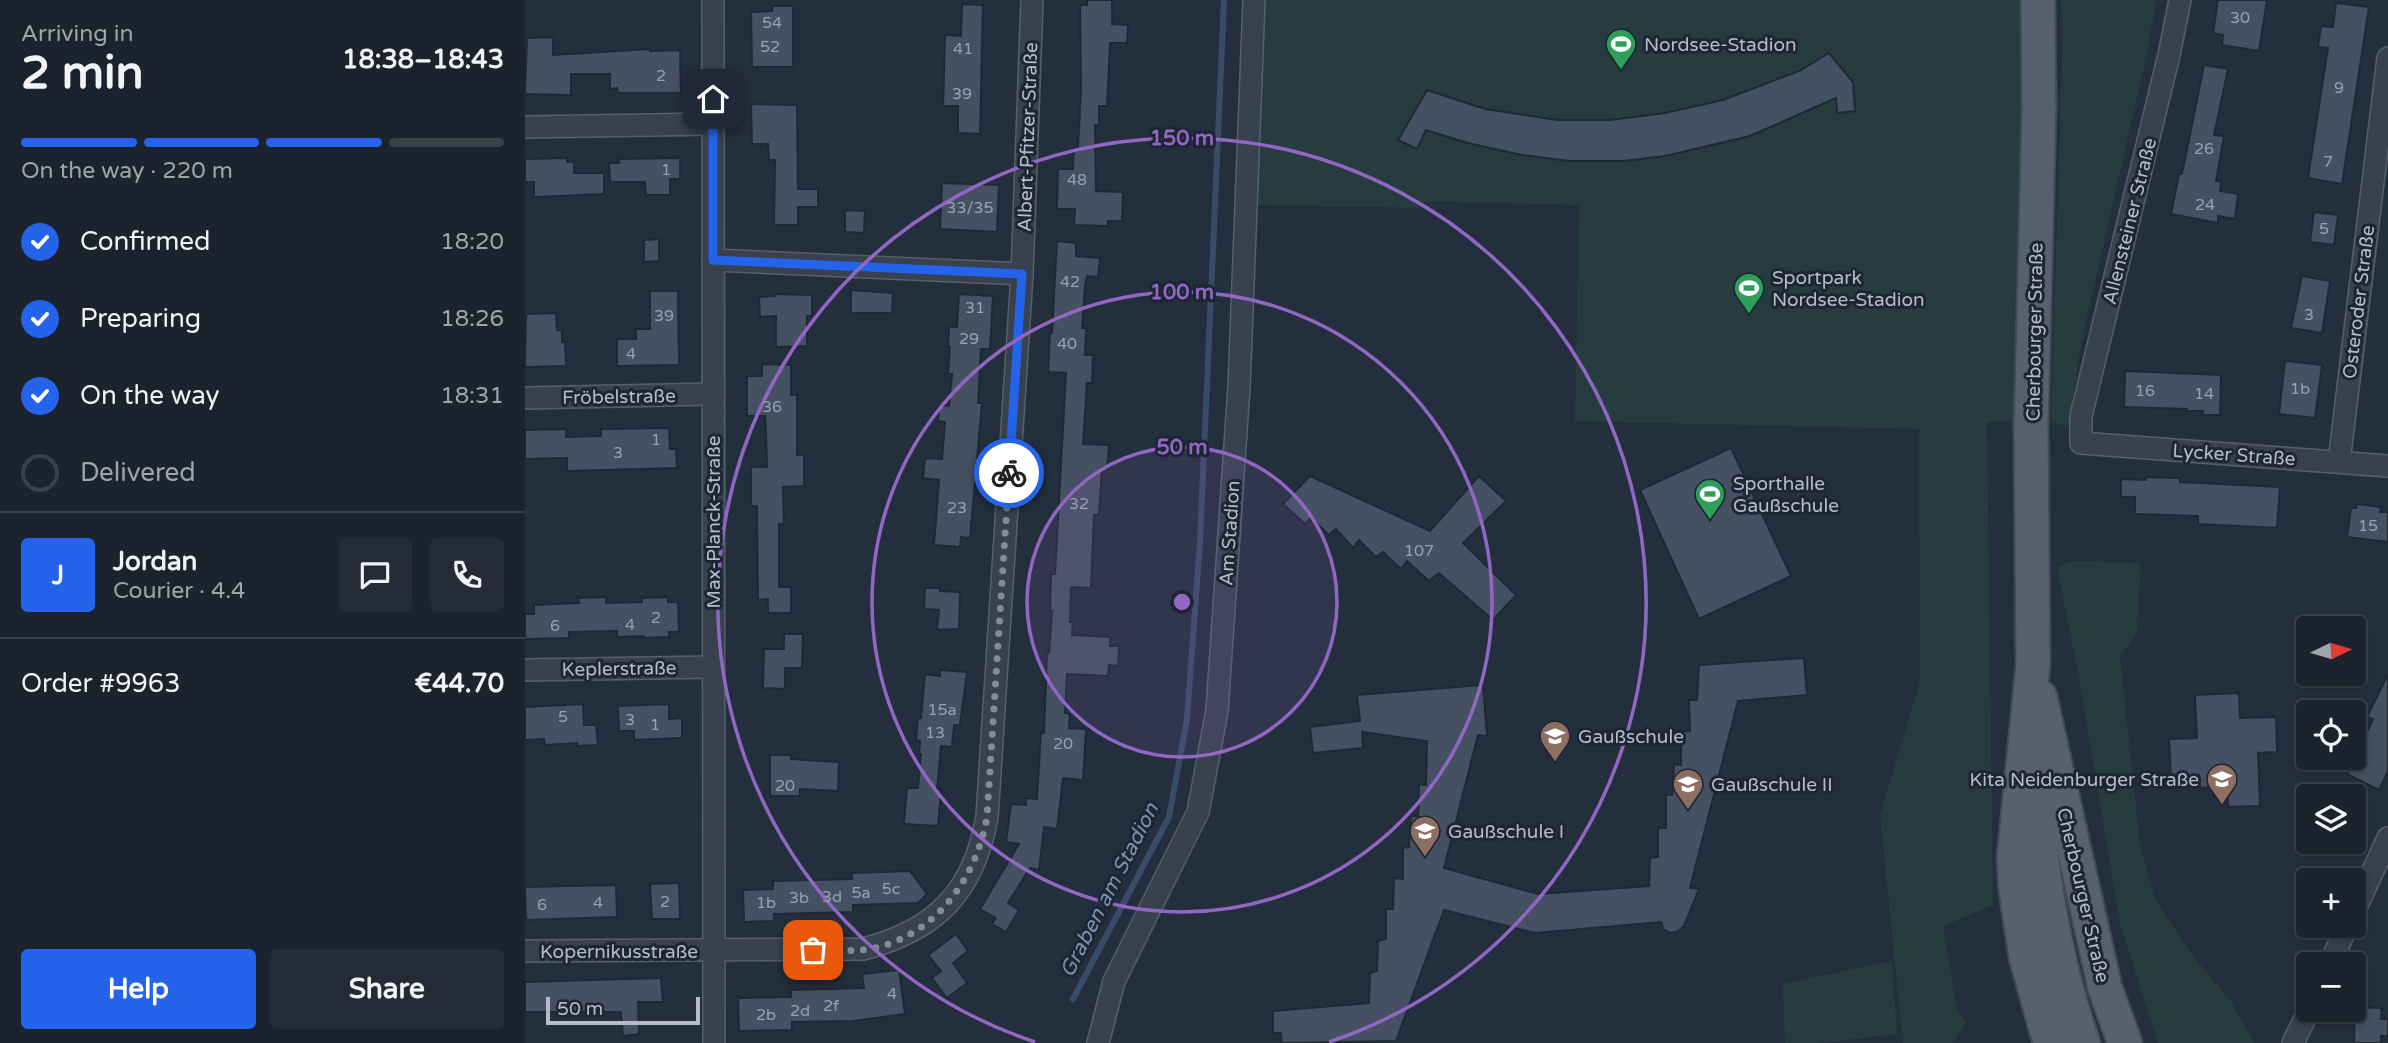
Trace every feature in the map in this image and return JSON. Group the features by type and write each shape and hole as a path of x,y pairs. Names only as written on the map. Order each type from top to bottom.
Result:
{"main road":[{"name":"Cherbourger Straße","path":"2038,0 2039,109 2031,428 2033,664 2014,858 2026,957 2050,1043"},
{"name":"Cherbourger Straße","path":"2033,664 2102,975 2125,1043"},
{"path":"2033,664 2032,734 2039,843 2055,938 2083,1043"}],"street":[{"name":"Max-Planck-Straße","path":"713,0 714,1043"},
{"name":"Albert-Pfitzer-Straße","path":"714,950 863,950 888,943 933,918 951,900 966,879 983,840 987,817 1022,274 1032,0"},
{"name":"Am Stadion","path":"1098,1043 1114,981 1198,811 1217,711 1239,387 1254,0"},
{"name":"Allensteiner Straße","path":"2081,443 2081,416 2169,55 2179,0"},
{"name":"Osteroder Straße","path":"2339,462 2388,58"},
{"path":"525,127 713,124"},
{"path":"713,260 1022,274"},
{"name":"Fröbelstraße","path":"525,398 713,394"},
{"name":"Lycker Straße","path":"2081,443 2388,466"},
{"name":"Keplerstraße","path":"525,670 713,667"},
{"path":"2366,886 2388,838"},
{"name":"Kopernikusstraße","path":"525,951 714,950"},
{"path":"2294,1043 2304,1022"}],"green space":[{"name":"Sportpark Nordsee-Stadion","path":"1263,0 2021,0 2024,107 2019,421 1987,422 1993,905 1943,926 1957,1008 1966,1022 1953,1043 1903,1043 1880,815 1920,681 1919,429 1575,421 1579,205 1424,201 1424,208 1254,205"},
{"path":"2060,0 2156,0 2147,54 2082,340 2068,428 2051,420 2063,29"},
{"path":"2070,561 2141,563 2137,633 2120,656 2140,846 2155,900 2192,955 2232,1003 2254,1043 2158,1043 2120,924 2082,694 2057,568"},
{"path":"1892,961 1897,1034 1821,1043 1785,1043 1783,984"}],"building":[{"path":"1087,0 1112,0 1112,24 1128,25 1127,43 1110,43 1107,106 1099,106 1099,125 1095,125 1096,191 1123,192 1122,221 1108,221 1108,226 1074,225 1075,209 1057,209 1058,169 1073,169 1074,148 1078,148 1081,88 1080,5 1087,5"},
{"path":"2218,0 2267,0 2259,51 2222,45 2223,35 2213,33"},
{"path":"2336,3 2369,7 2342,184 2308,178 2328,48 2318,47 2321,26 2333,27"},
{"path":"962,4 983,5 980,134 958,133 958,106 943,106 945,35 961,36"},
{"path":"772,6 793,6 793,67 752,67 751,12 772,11"},
{"path":"553,37 553,55 650,49 680,50 681,93 619,93 617,88 610,89 610,74 571,74 571,95 525,94 527,38"},
{"path":"1829,53 1853,82 1855,111 1837,113 1836,98 1750,136 1665,156 1624,161 1570,161 1522,155 1426,130 1417,149 1398,140 1427,90 1485,109 1557,120 1610,120 1665,113 1723,100 1799,71"},
{"path":"2204,65 2228,69 2214,135 2224,136 2216,181 2221,182 2220,191 2238,194 2235,219 2218,216 2218,223 2171,214"},
{"path":"751,104 797,105 798,189 818,189 818,207 798,207 798,225 774,225 775,160 769,160 768,144 752,144"},
{"path":"567,158 567,162 574,162 574,173 604,173 604,194 534,197 534,182 525,182 525,159"},
{"path":"680,158 680,179 670,179 670,195 646,195 645,182 610,182 609,163 619,163 619,159"},
{"path":"942,183 999,185 997,232 940,229"},
{"path":"845,210 865,211 864,233 845,232"},
{"path":"2314,212 2338,215 2334,245 2310,242"},
{"path":"659,239 659,261 644,262 644,240"},
{"path":"1057,241 1076,243 1076,256 1100,258 1098,277 1087,276 1085,287 1082,328 1086,328 1085,355 1093,355 1092,383 1087,383 1083,444 1109,445 1107,468 1102,468 1099,515 1094,515 1091,588 1071,587 1070,622 1073,622 1072,635 1110,637 1110,646 1119,646 1118,666 1109,665 1108,676 1067,674 1065,713 1070,714 1069,728 1086,729 1083,780 1063,778 1057,829 1044,827 1039,870 1030,868 1008,903 1019,910 1006,932 992,924 996,918 980,909 1019,844 1006,842 1011,804 1026,805 1026,798 1037,799 1052,611 1051,574 1055,574 1066,373 1048,372"},
{"path":"2302,276 2330,281 2322,333 2291,328"},
{"path":"851,290 893,293 892,313 851,313"},
{"path":"650,291 678,291 679,365 617,366 617,339 636,339 636,329 650,329"},
{"path":"775,294 812,295 812,316 807,316 807,346 776,347 776,316 760,317 759,297"},
{"path":"959,294 993,296 990,349 981,349 978,403 982,403 970,538 961,537 960,547 934,545 939,480 923,478 925,458 942,459 945,422 938,421 939,405 949,406 952,374 948,374 949,327 957,327"},
{"path":"556,313 557,330 562,330 562,342 565,341 566,366 525,367 526,314"},
{"path":"2285,361 2322,365 2315,418 2279,414"},
{"path":"762,364 791,365 791,395 797,395 797,455 804,455 804,486 783,487 784,524 779,524 779,587 791,587 791,613 768,613 768,599 758,600 757,506 751,506 751,467 767,467 766,431 765,416 747,416 747,376 762,376"},
{"path":"2125,371 2221,375 2220,415 2203,415 2203,411 2187,409 2124,407"},
{"path":"669,428 670,449 676,449 677,468 567,471 567,458 525,459 525,430 566,429 566,437 601,436 601,429"},
{"name":"Sporthalle Gaußschule","path":"1731,448 1791,576 1699,619 1640,490"},
{"path":"1310,476 1430,531 1479,476 1506,501 1463,543 1516,595 1493,620 1439,573 1429,581 1407,561 1401,569 1383,552 1376,557 1359,540 1353,548 1336,529 1329,535 1311,518 1305,524 1283,504"},
{"path":"2146,477 2180,478 2180,482 2280,487 2277,528 2198,524 2198,516 2135,514 2135,497 2121,497 2121,479 2146,480"},
{"path":"2357,504 2381,507 2380,512 2388,512 2388,542 2347,537 2351,508 2356,508"},
{"path":"925,588 960,592 959,629 937,630 939,610 924,609"},
{"path":"606,597 606,603 642,602 642,598 668,597 668,602 678,602 679,632 669,632 669,637 643,638 644,636 617,637 617,631 569,632 569,638 525,639 525,614 534,614 534,605 579,603 578,598"},
{"path":"784,634 803,634 802,668 785,668 785,689 763,688 764,649 784,649"},
{"path":"1804,658 1807,695 1738,701 1690,888 1699,889 1684,926 1679,931 1671,933 1664,930 1661,922 1535,933 1444,910 1396,1041 1282,1043 1281,1033 1273,1033 1273,1011 1369,1003 1370,973 1377,971 1378,941 1386,939 1386,909 1393,909 1394,878 1403,879 1403,848 1409,847 1411,816 1418,816 1419,784 1426,785 1427,741 1362,732 1363,748 1313,753 1310,727 1360,721 1357,695 1483,685 1487,736 1478,735 1444,868 1538,894 1649,886 1650,858 1658,857 1658,828 1666,828 1666,795 1672,795 1674,764 1681,765 1681,731 1690,731 1689,700 1697,700 1699,665"},
{"path":"940,670 967,672 960,725 954,725 952,747 941,746 937,789 941,790 938,826 904,824 907,788 918,788 921,754 920,741 916,740 925,674 940,676"},
{"path":"2388,674 2388,771 2379,790 2347,774 2349,770 2366,770 2366,734 2373,719 2367,717"},
{"path":"2239,693 2240,718 2276,717 2277,752 2258,753 2260,806 2228,807 2228,796 2214,796 2214,787 2200,788 2199,775 2171,776 2169,739 2197,738 2195,695"},
{"path":"583,704 584,725 596,725 598,745 545,745 544,739 525,740 525,707"},
{"path":"669,704 669,719 682,718 682,738 634,740 634,731 619,731 618,706"},
{"path":"770,755 791,755 791,759 839,762 838,791 800,789 800,796 770,796"},
{"path":"910,871 927,894 918,903 853,905 853,912 774,914 774,921 744,922 743,890 773,889 773,881 852,879 852,873"},
{"path":"679,883 680,919 652,919 650,884"},
{"path":"616,885 617,917 526,920 525,887"},
{"path":"956,934 968,951 953,963 967,983 947,998 932,978 941,971 928,955"},
{"path":"899,970 905,1014 853,1021 792,1022 792,1030 739,1031 738,998 791,997 791,990 864,988 862,974"},
{"path":"661,978 663,1002 638,1002 639,1034 623,1036 621,1012 525,1012 525,982"},
{"path":"2366,1007 2382,1008 2381,1019 2388,1019 2388,1036 2381,1036 2381,1043 2354,1043 2355,1022 2366,1022"}],"waterway":[{"name":"Graben am Stadion","path":"1073,999 1169,817 1187,719 1200,542 1224,0"}],"way so far":[{"path":"813,950 863,950 912,932 933,918 951,900 975,862 987,817 1009,473"}],"place":[{"name":"Nordsee-Stadion","path":"1621,71"},
{"name":"Sportpark Nordsee-Stadion","path":"1749,315"},
{"name":"Sporthalle Gaußschule","path":"1710,521"},
{"name":"Gaußschule","path":"1555,763"},
{"name":"Kita Neidenburger Straße","path":"2222,806"},
{"name":"Gaußschule II","path":"1688,811"},
{"name":"Gaußschule I","path":"1425,858"}],"route":[{"path":"713,99 713,260 1022,274 1009,473"}]}
